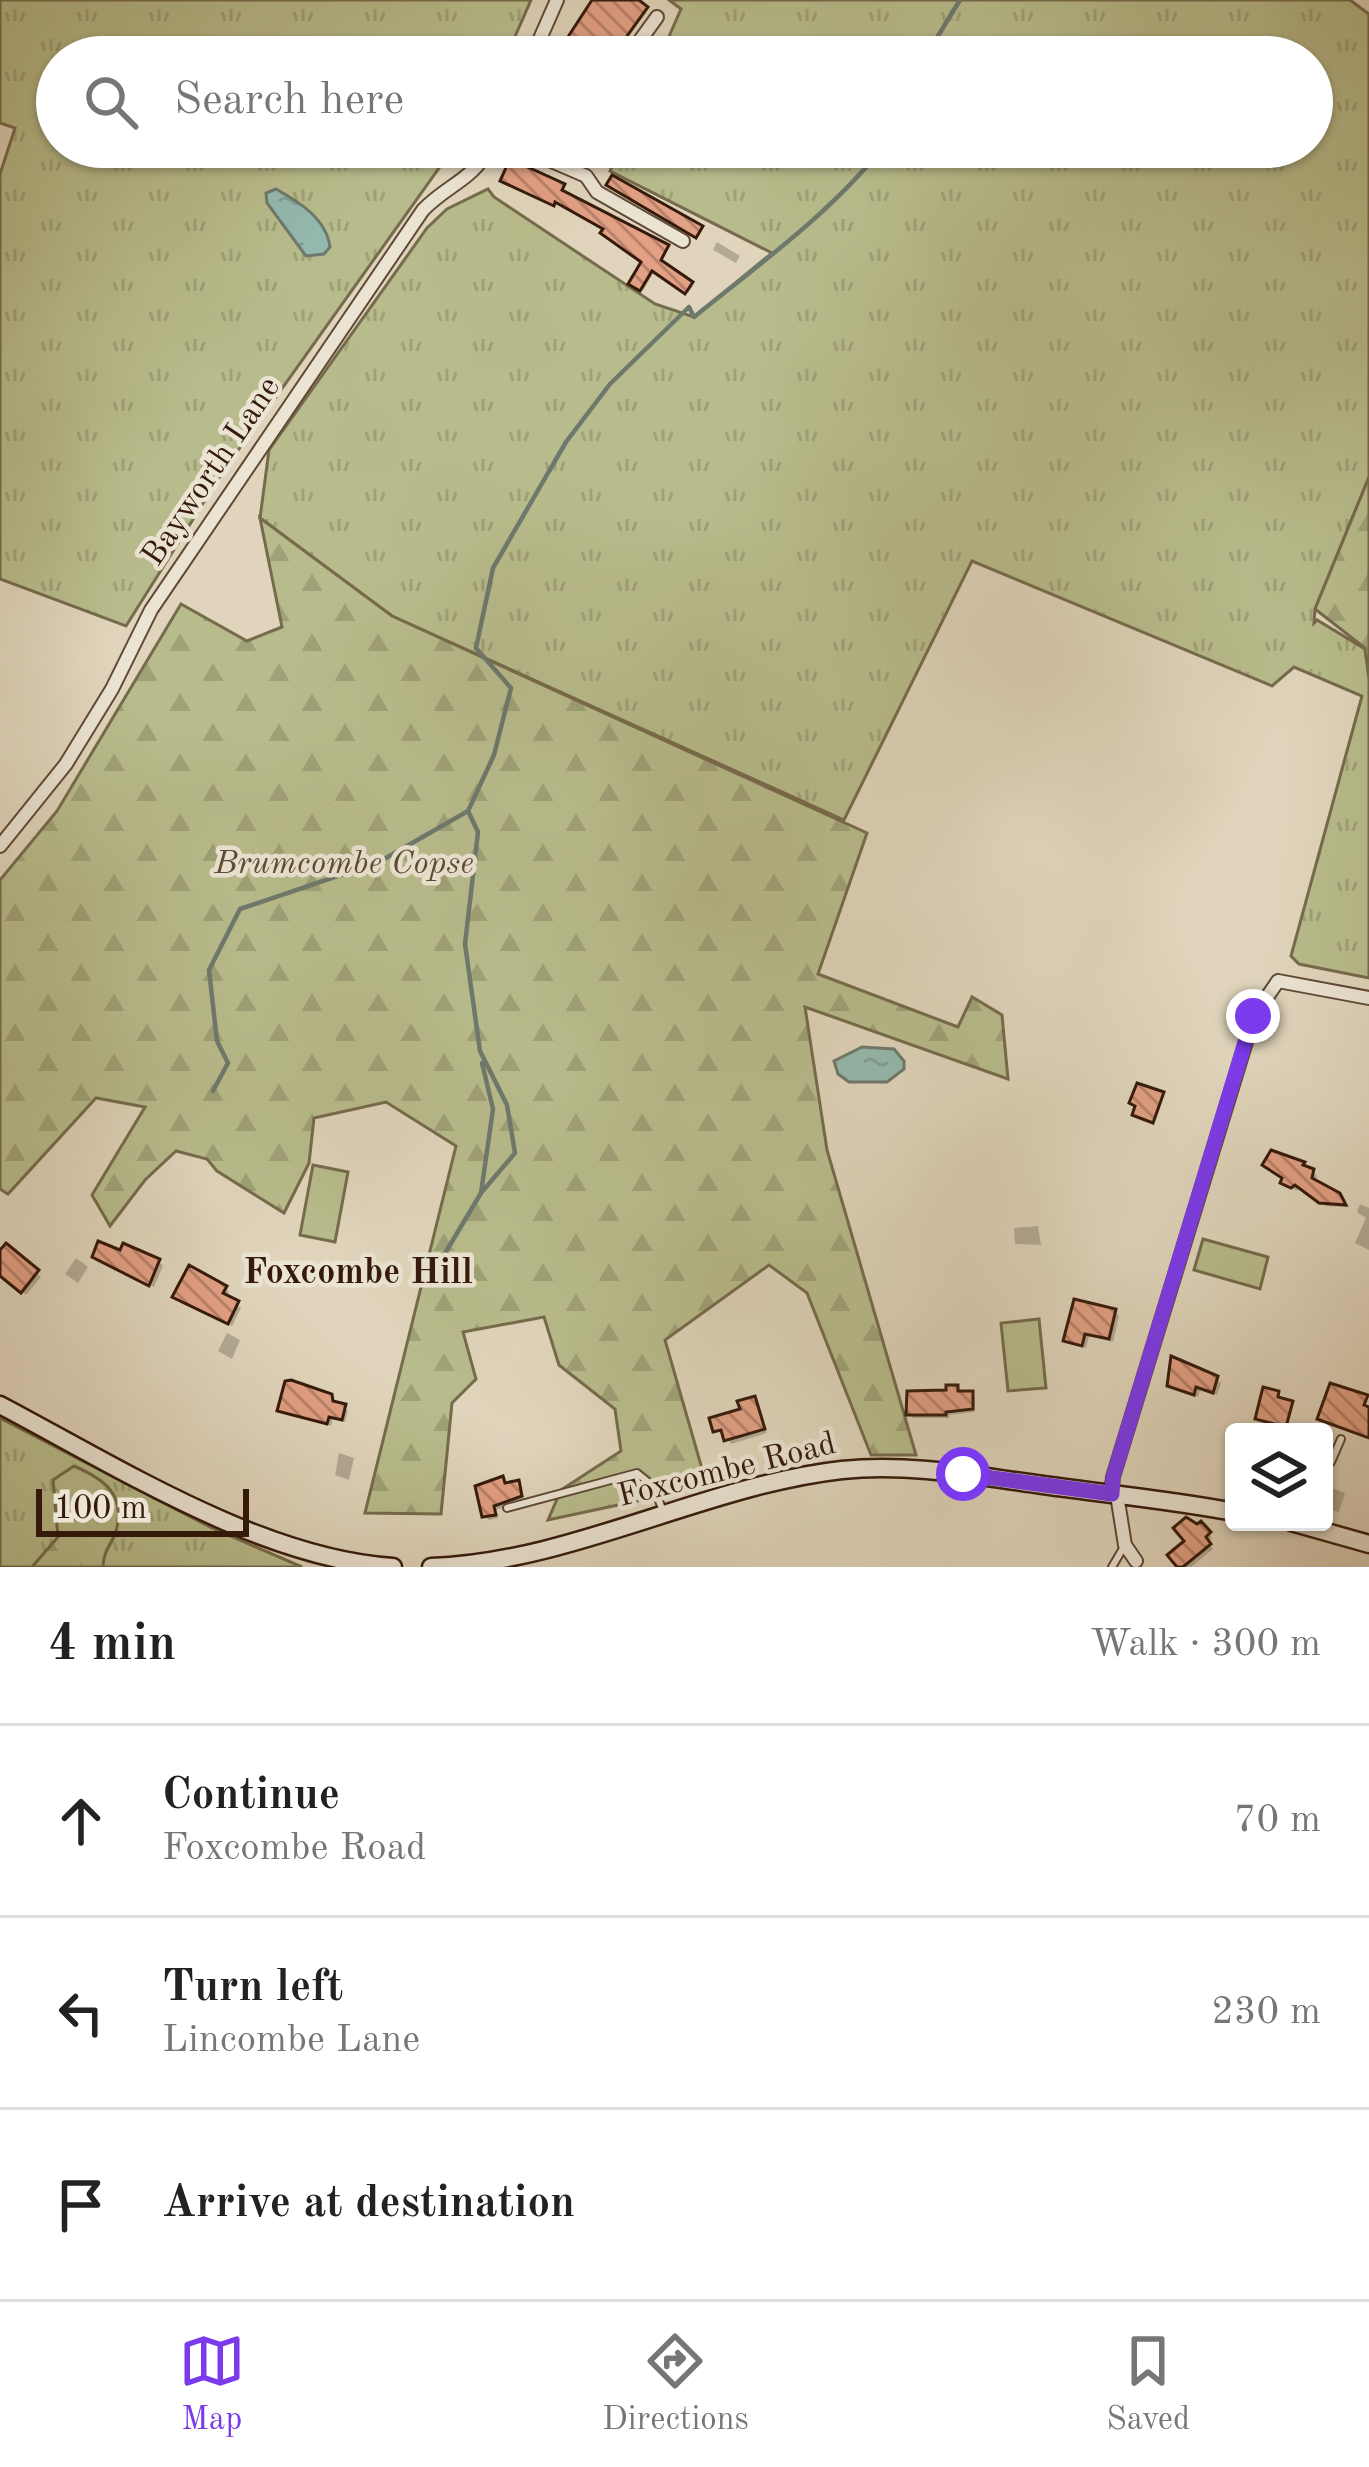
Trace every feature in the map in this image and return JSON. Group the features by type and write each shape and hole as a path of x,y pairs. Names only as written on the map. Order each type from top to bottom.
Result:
{"street":[{"path":"541,36 557,0"},
{"path":"643,36 657,16"},
{"name":"Bayworth Lane","path":"0,846 66,764 112,689 151,610 423,210 442,190 471,176 476,168"},
{"path":"567,168 586,176 597,192 683,242"},
{"path":"1136,1561 1125,1545 1113,1477 1253,1016 1278,981 1369,998"},
{"path":"0,1405 235,1526 337,1564 393,1567"},
{"name":"Foxcombe Road","path":"431,1567 490,1561 841,1470 901,1468 1225,1511"},
{"path":"1323,1531 1369,1544"}],"lane":[{"path":"1333,1457 1341,1439"},
{"path":"507,1508 637,1473 653,1486 664,1515"},
{"path":"1112,1567 1125,1545"}],"green space":[{"path":"0,0 531,0 515,36 36,36 36,168 439,168 224,470 126,626 0,579 0,174 15,128 0,123"},
{"path":"669,0 1350,0 1369,14 1369,477 1315,609 1314,623 1317,620 1365,649 1369,678 1369,978 1299,964 1291,956 1362,696 1294,667 1272,686 972,561 844,820 392,616 260,518 269,450 427,228 447,209 488,189 655,304 694,317 772,253 611,168 1333,168 1333,36 669,36 681,9"},
{"path":"1369,477 1369,678 1365,648 1315,609"},
{"name":"Brumcombe Copse","path":"260,518 392,616 867,833 818,974 958,1027 972,997 1002,1015 1008,1079 805,1007 827,1150 916,1455 871,1455 807,1293 769,1265 665,1340 707,1486 548,1520 561,1490 621,1451 615,1409 559,1365 544,1317 463,1332 476,1379 452,1403 441,1514 365,1513 456,1146 386,1102 314,1118 309,1163 284,1213 217,1171 207,1159 176,1151 145,1180 110,1226 92,1195 145,1107 96,1098 8,1194 0,1189 0,880 57,811 181,604 247,641 282,627"},
{"path":"313,1165 348,1172 335,1242 300,1235"},
{"path":"1203,1239 1268,1257 1260,1289 1194,1270"},
{"path":"1039,1319 1046,1388 1008,1391 1001,1323"},
{"path":"0,1418 212,1528 302,1567 0,1567"},
{"path":"74,1466 103,1483 118,1507 116,1531 103,1567 32,1567 58,1537 53,1480"}],"water":[{"path":"276,189 317,219 330,247 324,254 306,256 267,203 266,193"},
{"path":"862,1047 894,1049 904,1069 887,1082 849,1082 838,1074 834,1061"}],"building":[{"path":"592,0 639,0 648,7 627,36 569,36"},
{"path":"506,168 530,168 565,184 562,190 669,245 661,260 693,282 685,294 652,271 640,291 628,284 641,262 600,233 603,229 555,202 554,206 500,181"},
{"path":"612,175 703,226 696,238 606,185"},
{"path":"1137,1083 1164,1092 1153,1123 1132,1115 1135,1106 1129,1103"},
{"path":"1271,1150 1305,1162 1314,1169 1312,1178 1340,1193 1346,1205 1319,1203 1295,1185 1280,1183 1282,1178 1262,1165"},
{"path":"98,1241 120,1250 123,1243 160,1259 149,1286 92,1257"},
{"path":"6,1243 39,1270 21,1293 0,1276 0,1250"},
{"path":"189,1265 227,1286 223,1293 239,1301 228,1324 172,1297"},
{"path":"1074,1299 1116,1309 1109,1339 1085,1334 1082,1346 1063,1341"},
{"path":"1171,1356 1218,1376 1213,1393 1196,1387 1194,1395 1167,1386"},
{"path":"285,1381 346,1404 342,1420 329,1417 327,1424 277,1411"},
{"path":"1330,1383 1368,1395 1364,1405 1369,1407 1369,1438 1317,1419"},
{"path":"946,1385 973,1391 973,1409 906,1415 907,1391 946,1390"},
{"path":"1263,1387 1293,1401 1287,1423 1255,1419"},
{"path":"755,1396 765,1429 724,1441 721,1430 713,1432 709,1418 740,1409 737,1401"},
{"path":"503,1476 505,1483 519,1480 522,1496 494,1506 496,1515 482,1517 475,1486"},
{"path":"1186,1517 1197,1524 1201,1521 1211,1532 1206,1537 1211,1544 1177,1567 1167,1555 1184,1541 1173,1528"}],"waterway":[{"path":"938,36 960,0"},
{"path":"213,1091 228,1063 217,1041 209,970 240,909 379,862 468,811 494,755 511,688 476,648 493,568 566,442 610,384 689,307 694,317 817,216 866,168"},
{"path":"435,1270 481,1193 515,1153 507,1105 480,1051 465,944 478,832 469,813"},
{"path":"481,1193 493,1109 482,1063"}],"district":[{"name":"Foxcombe Hill","path":"358,1274"}],"route":[{"path":"963,1474 1112,1494 1113,1477 1253,1016"}]}
